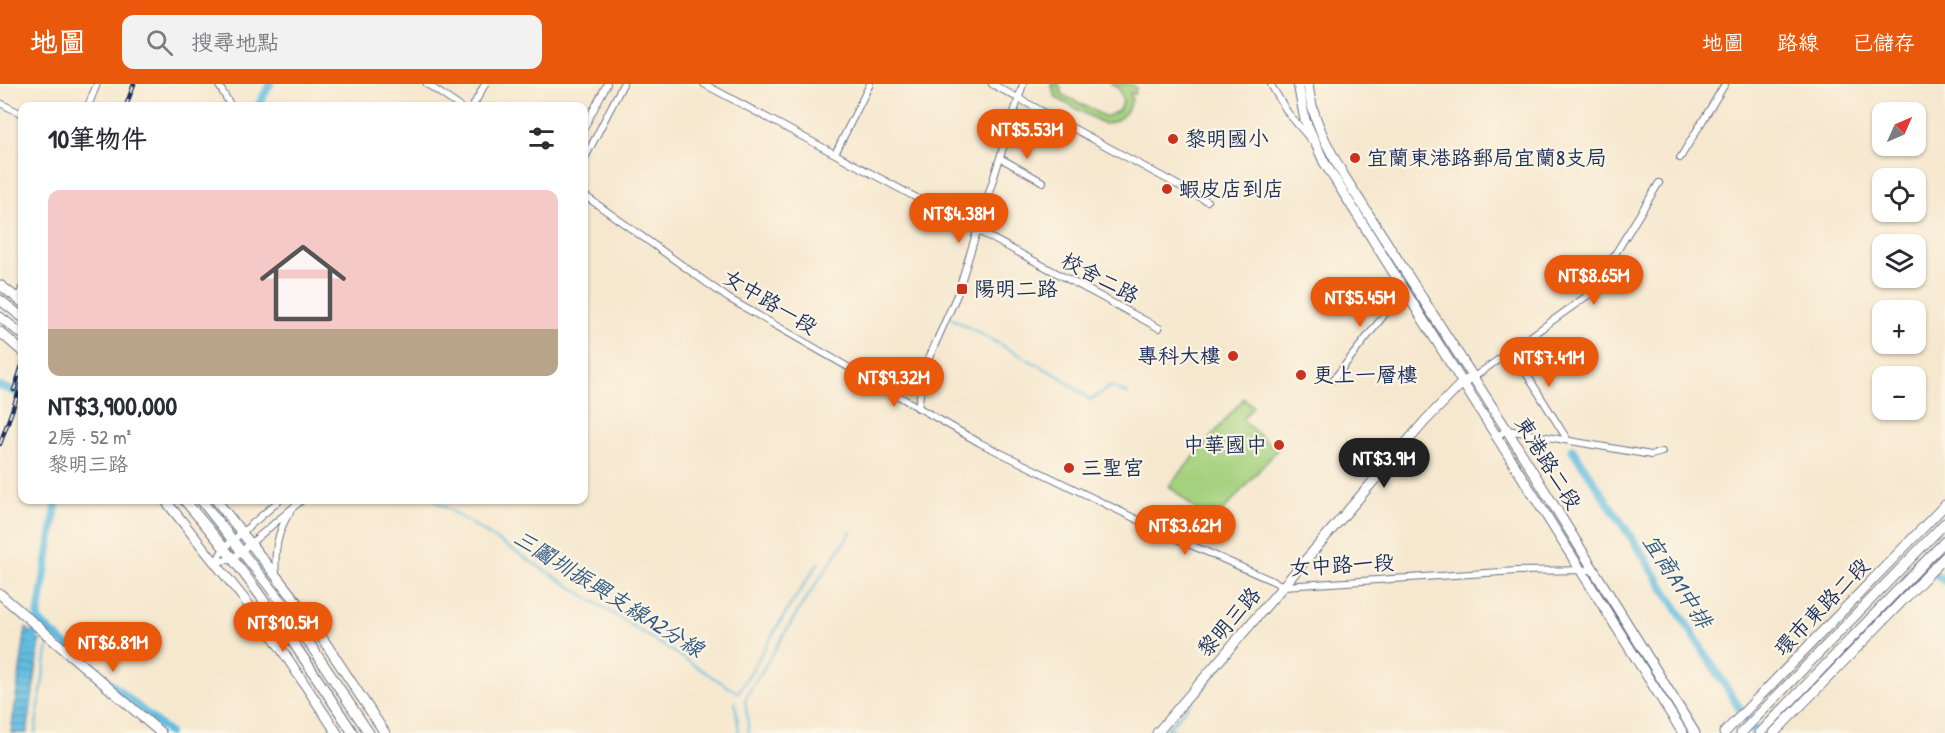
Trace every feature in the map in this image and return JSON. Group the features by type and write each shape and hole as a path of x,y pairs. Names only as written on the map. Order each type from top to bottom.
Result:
{"main road":[{"name":"東港路二段","path":"1298,84 1305,120 1316,145 1404,290 1683,733"},
{"name":"東港路二段","path":"1308,84 1312,106 1327,146 1344,176 1507,430 1695,733"},
{"path":"0,285 18,298"},
{"path":"0,300 18,314"},
{"path":"0,317 18,331"},
{"path":"0,332 18,348"},
{"name":"黎明三路","path":"1157,733 1425,421 1463,382 1473,377"},
{"path":"168,504 268,629 337,733"},
{"path":"187,504 224,548 269,609 354,733"},
{"path":"204,504 286,608 369,733"},
{"path":"219,504 276,574 313,625 381,731"},
{"name":"環市東路二段","path":"1724,733 1945,505"},
{"name":"環市東路二段","path":"1742,733 1945,523"},
{"name":"環市東路二段","path":"1760,733 1945,542"},
{"path":"1774,733 1945,557"},
{"path":"1888,564 1914,589"},
{"path":"0,594 161,733"}],"street":[{"path":"90,102 97,84"},
{"path":"218,84 229,102"},
{"path":"427,84 453,102"},
{"path":"475,102 485,84"},
{"path":"588,120 607,84"},
{"path":"588,152 623,84"},
{"name":"校舍二路","path":"704,84 1159,328"},
{"path":"835,154 870,84"},
{"path":"992,84 1208,201"},
{"path":"918,408 924,369 957,295 1023,84"},
{"path":"1680,158 1725,84"},
{"path":"1271,85 1288,112 1316,145"},
{"path":"0,103 18,112"},
{"path":"1000,158 1042,182"},
{"path":"1473,377 1591,293 1659,183"},
{"name":"女中路一段","path":"588,198 728,298 980,443 1193,547 1284,586 1593,570"},
{"path":"1332,380 1404,290"},
{"path":"1511,349 1567,439"},
{"path":"1497,436 1507,430 1651,455 1662,452"},
{"path":"216,562 224,548 275,504"},
{"path":"216,562 232,559 297,504"},
{"path":"276,574 276,547 279,533 285,520 299,504"}],"green space":[{"path":"1051,84 1059,84 1063,95 1106,117 1118,111 1123,102 1119,89 1111,84 1130,84 1136,87 1135,94 1130,93 1132,100 1125,113 1118,119 1104,124 1056,98"},
{"path":"1244,398 1253,406 1242,420 1277,450 1212,524 1169,486"}],"water":[{"path":"26,628 40,641 27,733 11,733"}],"waterway":[{"path":"260,102 270,84"},
{"path":"951,318 1062,378 1091,400 1111,386 1128,394"},
{"path":"0,386 18,393"},
{"name":"宜商A1中排","path":"1572,449 1641,552 1755,733"},
{"path":"33,647 56,504"},
{"name":"三鬮圳振興支線A2分線","path":"440,504 738,693 819,562"},
{"path":"749,733 745,699 800,608 851,532"},
{"path":"1936,575 1945,581"},
{"path":"38,621 169,733"},
{"path":"35,733 48,645"},
{"path":"1164,733 1235,650"},
{"name":"三鬮圳振興支線A2分線","path":"735,701 739,733"},
{"path":"1169,727 1176,733"}],"railway":[{"path":"127,102 134,84"},
{"path":"14,390 18,378"},
{"path":"0,444 18,394"}],"place":[{"name":"黎明國小","path":"1173,139"},
{"name":"宜蘭東港路郵局宜蘭8支局","path":"1355,158"},
{"name":"蝦皮店到店","path":"1167,189"},
{"name":"陽明二路","path":"962,289"},
{"name":"專科大樓","path":"1233,356"},
{"name":"更上一層樓","path":"1301,375"},
{"name":"中華國中","path":"1279,445"},
{"name":"三聖宮","path":"1069,468"}]}
